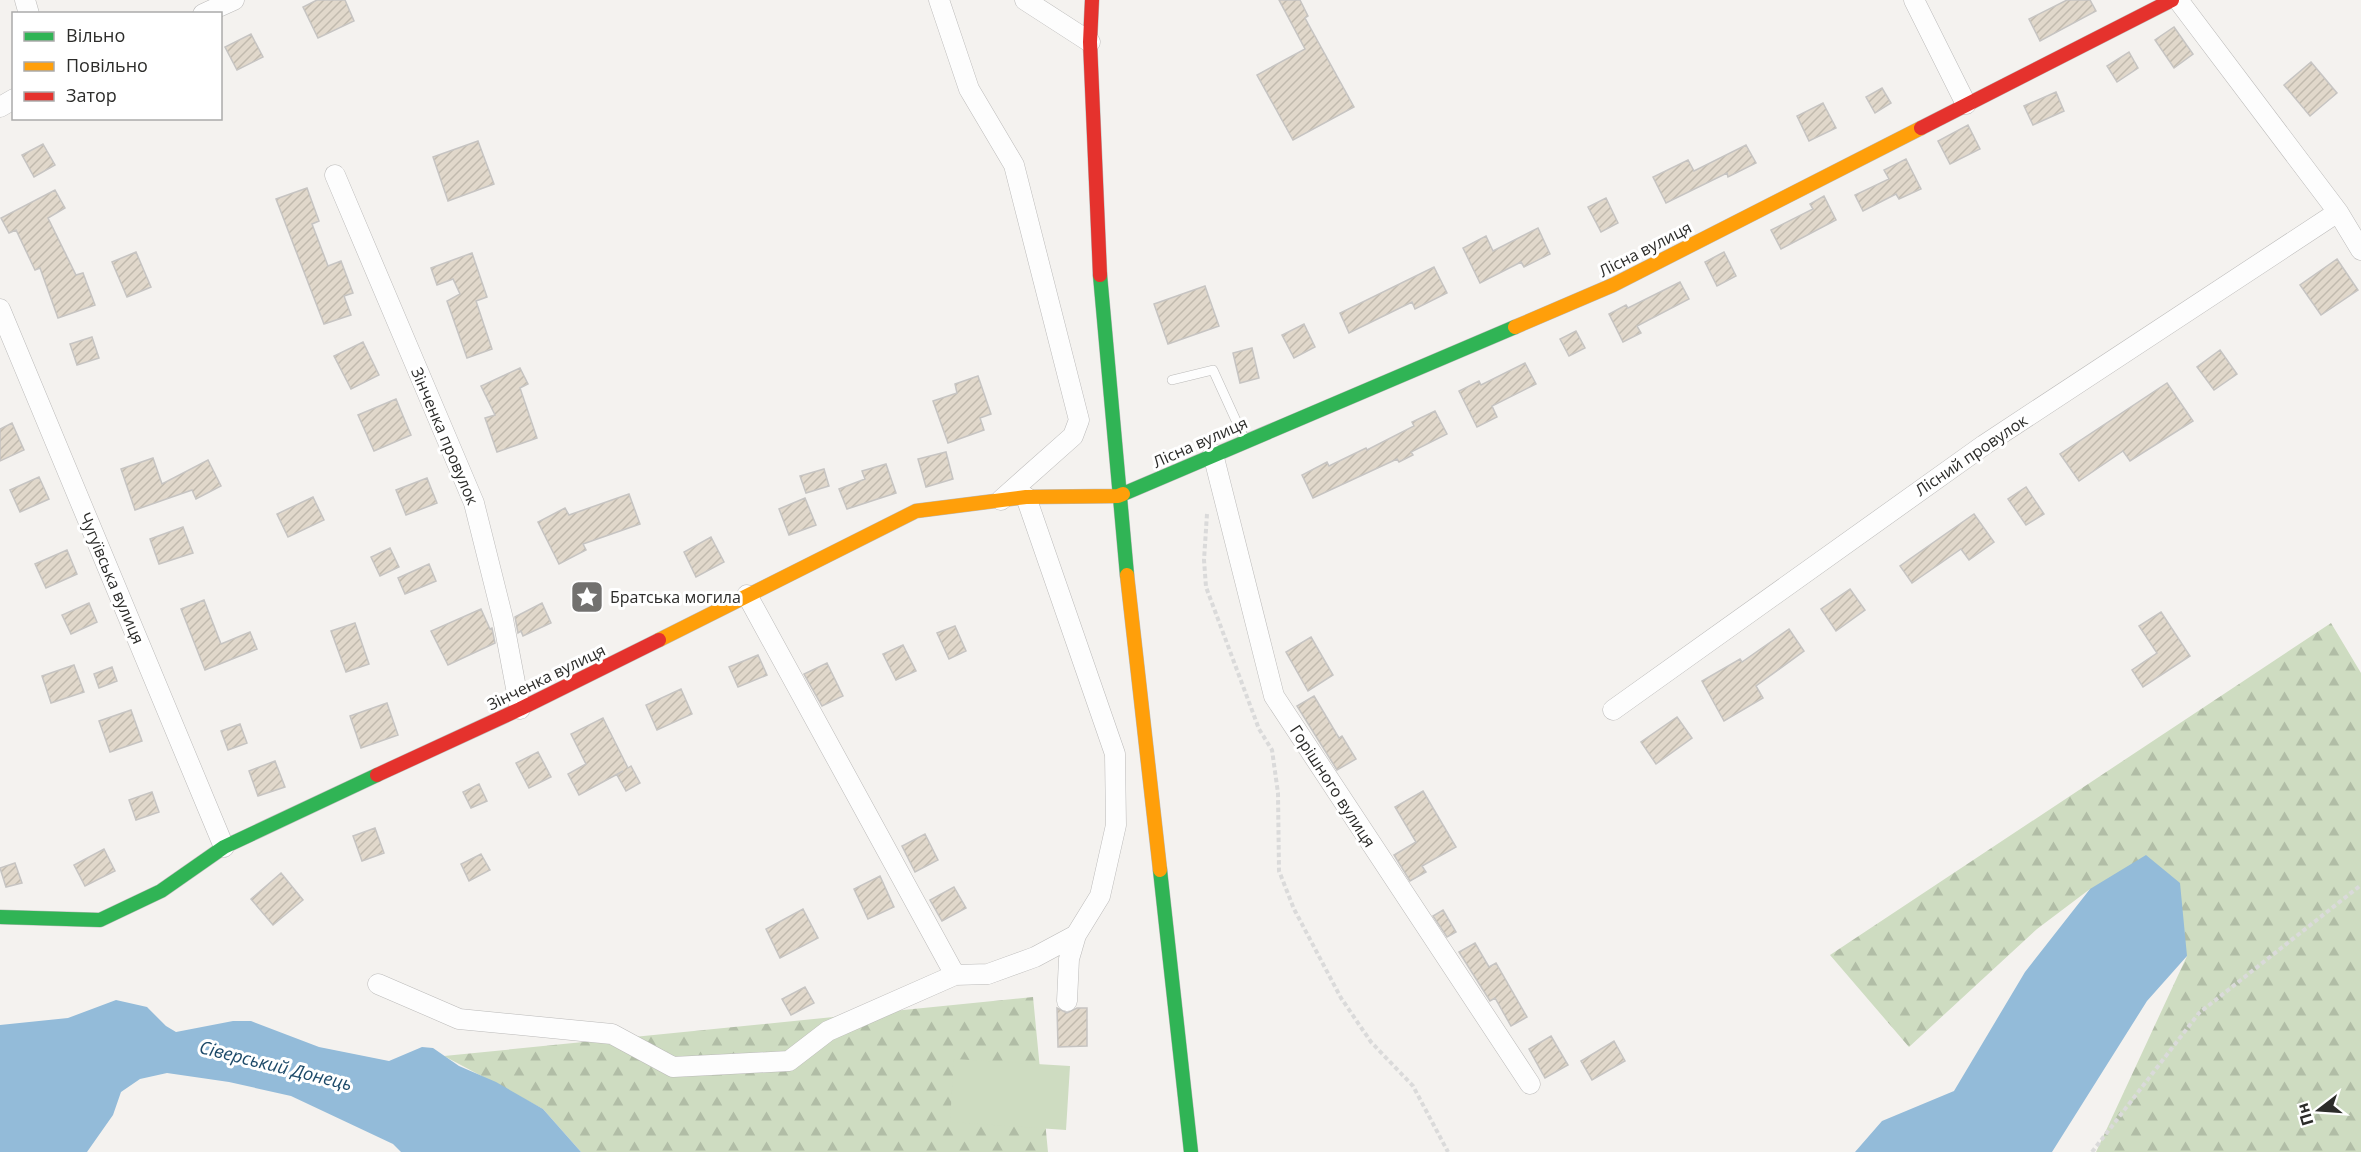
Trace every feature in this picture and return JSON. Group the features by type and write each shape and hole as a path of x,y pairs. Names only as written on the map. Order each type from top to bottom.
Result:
{"main road":[{"path":"1092,0 1090,42 1101,302 1118,496 1191,1152"},
{"name":"Лісна вулиця","path":"1118,496 1613,285 2172,0"},
{"name":"Зінченка вулиця","path":"0,917 100,920 161,891 224,847 520,709 916,511 1026,497 1118,496"}],"street":[{"path":"207,12 234,0"},
{"path":"939,0 948,21 969,89 1014,165 1079,420 1073,436 1001,500"},
{"path":"1025,0 1090,42"},
{"path":"1914,0 1966,104"},
{"path":"2178,0 2338,212 2361,250"},
{"name":"Зінченка провулок","path":"334,175 474,503 503,619 520,709"},
{"name":"Лісний провулок","path":"1613,710 1984,445 2338,212"},
{"name":"Чугуївська вулиця","path":"0,309 224,847"},
{"name":"Горішного вулиця","path":"1214,454 1274,696 1530,1084"},
{"path":"1026,497 1114,754 1116,825 1100,896 1076,935 1069,959 1068,1001"},
{"path":"747,595 955,975"},
{"path":"378,984 459,1019 612,1034 673,1066 789,1061 828,1031 955,975 988,974 1035,957 1076,935"}],"lane":[{"path":"1172,380 1213,370 1245,440"}],"path":[{"path":"1208,507 1204,560 1206,587 1258,729 1272,750 1278,793 1279,871 1294,909 1341,998 1371,1042 1413,1086 1448,1152"},
{"path":"2092,1152 2199,1013 2361,885"}],"green space":[{"path":"2331,623 2361,673 2361,1152 2096,1152 2187,956 2090,889 2037,929 1909,1047 1830,955"},
{"path":"1033,997 1048,1152 581,1152 543,1109 444,1056"},
{"path":"954,1059 1070,1066 1066,1130 950,1122"}],"water":[{"path":"2146,855 2180,883 2187,956 2147,1001 2052,1152 1855,1152 1882,1121 1954,1091 2025,972 2090,889"},
{"name":"Сіверський Донець","path":"116,1000 147,1007 166,1026 176,1032 233,1021 251,1021 319,1047 389,1061 422,1047 433,1048 459,1066 496,1082 543,1109 581,1152 401,1152 393,1144 291,1096 229,1082 167,1073 140,1079 121,1092 113,1115 87,1152 0,1152 0,1025 68,1018"}],"building":[{"path":"317,0 345,0 354,21 318,38 303,7"},
{"path":"1279,0 1300,0 1308,16 1305,18 1354,107 1293,140 1257,75 1305,49"},
{"path":"2067,0 2090,0 2096,11 2040,41 2029,19"},
{"path":"2174,27 2193,54 2174,68 2155,40"},
{"path":"251,34 263,57 237,70 225,47"},
{"path":"2129,52 2138,68 2117,82 2107,66"},
{"path":"2311,62 2337,93 2310,116 2284,85"},
{"path":"1882,88 1891,103 1875,113 1866,97"},
{"path":"2056,92 2064,111 2033,125 2024,106"},
{"path":"1823,103 1836,128 1809,141 1797,116"},
{"path":"1968,125 1980,149 1950,164 1938,141"},
{"path":"478,141 494,184 448,201 433,157"},
{"path":"43,144 55,165 34,177 22,155"},
{"path":"1746,145 1756,163 1728,177 1727,173 1666,203 1653,177 1688,160 1694,171"},
{"path":"1906,159 1921,189 1899,199 1896,194 1863,211 1855,195 1889,179 1884,170"},
{"path":"307,188 319,221 312,224 328,266 341,261 353,293 344,296 351,315 324,324 276,199"},
{"path":"55,190 65,208 48,218 76,275 83,273 95,305 58,318 40,268 35,270 16,230 9,233 1,218"},
{"path":"1824,196 1836,220 1781,249 1771,230 1813,209 1810,204"},
{"path":"1606,198 1618,223 1601,232 1588,207"},
{"path":"1538,228 1550,254 1524,267 1521,262 1480,283 1463,248 1486,236 1493,251"},
{"path":"136,252 151,287 127,297 112,262"},
{"path":"1724,252 1736,276 1717,286 1705,262"},
{"path":"472,253 487,297 476,301 492,349 467,358 447,301 460,294 453,279 437,285 431,268"},
{"path":"2337,259 2358,290 2321,315 2300,285"},
{"path":"1434,267 1447,293 1415,309 1412,302 1349,333 1340,313"},
{"path":"1680,282 1689,299 1637,326 1641,333 1623,342 1609,314 1626,305 1628,308"},
{"path":"1205,286 1219,326 1168,344 1154,304"},
{"path":"1304,324 1315,347 1294,358 1282,335"},
{"path":"1576,331 1585,348 1569,356 1560,339"},
{"path":"92,337 99,358 77,365 70,344"},
{"path":"363,342 379,375 351,389 334,356"},
{"path":"1252,348 1259,378 1240,383 1233,353"},
{"path":"2220,350 2237,374 2214,390 2197,367"},
{"path":"1525,363 1536,384 1492,406 1497,417 1477,427 1459,391 1479,381 1481,385"},
{"path":"520,368 528,384 520,388 537,438 497,452 485,418 495,415 481,386"},
{"path":"978,376 991,414 980,418 984,430 948,443 933,401 957,393 955,384"},
{"path":"2167,383 2193,421 2130,461 2123,451 2079,481 2060,454"},
{"path":"396,399 411,435 374,451 358,415"},
{"path":"1435,411 1447,434 1411,452 1413,455 1399,462 1397,459 1313,498 1302,475 1327,462 1329,466 1366,448 1367,450 1414,426 1412,422"},
{"path":"12,423 24,450 0,461 0,429"},
{"path":"946,452 953,479 926,487 918,459"},
{"path":"153,458 162,484 208,460 221,486 196,499 192,490 135,510 121,469"},
{"path":"886,464 896,493 847,509 839,489 865,479 862,471"},
{"path":"824,469 829,486 806,493 800,476"},
{"path":"39,477 49,499 20,512 10,490"},
{"path":"427,478 437,503 406,515 396,490"},
{"path":"2026,487 2044,514 2026,525 2008,499"},
{"path":"629,494 640,524 583,544 586,550 559,564 538,522 565,508 569,515"},
{"path":"313,497 324,520 288,537 277,514"},
{"path":"805,498 816,525 789,535 779,509"},
{"path":"1974,514 1994,542 1969,560 1961,549 1912,583 1900,566"},
{"path":"183,527 193,553 159,564 150,539"},
{"path":"711,537 724,562 696,577 684,552"},
{"path":"390,548 399,567 380,576 371,557"},
{"path":"67,550 77,574 46,588 35,564"},
{"path":"429,564 436,581 405,594 398,578"},
{"path":"1850,589 1865,610 1836,631 1821,609"},
{"path":"204,600 221,644 250,632 257,649 205,670 181,609"},
{"path":"89,603 97,622 71,634 62,615"},
{"path":"542,603 551,623 523,636 521,631 518,633 515,617"},
{"path":"481,609 490,629 492,628 495,643 448,665 431,631"},
{"path":"2161,612 2190,656 2143,687 2132,670 2157,653 2139,626"},
{"path":"355,623 369,664 346,672 331,631"},
{"path":"955,626 966,651 949,659 937,633"},
{"path":"1789,629 1804,651 1756,686 1763,698 1724,721 1702,681 1740,659 1742,662"},
{"path":"1311,637 1333,675 1308,691 1286,652"},
{"path":"903,645 916,671 896,680 883,654"},
{"path":"758,655 767,675 738,687 729,667"},
{"path":"827,663 843,696 822,706 804,674"},
{"path":"74,665 84,692 51,703 42,676"},
{"path":"112,667 117,681 99,688 94,674"},
{"path":"681,689 692,714 657,730 646,705"},
{"path":"1314,696 1339,738 1342,736 1356,759 1337,770 1297,706"},
{"path":"387,703 398,735 361,748 350,716"},
{"path":"131,710 142,741 110,752 99,721"},
{"path":"1677,717 1692,738 1656,764 1641,742"},
{"path":"603,718 628,768 631,766 640,783 626,791 617,775 623,771 579,795 568,774 586,764 571,734"},
{"path":"240,724 247,743 228,750 221,731"},
{"path":"538,752 551,777 529,788 516,763"},
{"path":"275,761 285,787 258,796 249,771"},
{"path":"479,784 487,801 471,808 463,792"},
{"path":"1423,791 1456,847 1422,866 1426,872 1410,881 1394,855 1416,842 1395,807"},
{"path":"152,792 159,812 136,820 129,800"},
{"path":"375,828 384,853 362,861 353,836"},
{"path":"925,834 938,860 915,872 902,846"},
{"path":"104,849 115,871 85,886 74,865"},
{"path":"481,854 490,870 469,881 461,864"},
{"path":"15,863 22,883 6,887 0,868"},
{"path":"281,873 303,900 273,925 251,899"},
{"path":"880,876 894,907 868,919 854,889"},
{"path":"954,887 966,908 942,921 930,900"},
{"path":"803,909 818,938 780,958 766,929"},
{"path":"1443,910 1456,932 1447,937 1433,916"},
{"path":"1475,943 1489,967 1496,963 1527,1017 1511,1026 1495,998 1490,1001 1459,952"},
{"path":"805,987 814,1003 791,1015 782,999"},
{"path":"1057,1008 1067,1013 1077,1008 1087,1008 1087,1046 1058,1047"},
{"path":"1551,1036 1568,1065 1545,1078 1529,1049"},
{"path":"1614,1041 1625,1061 1592,1080 1581,1061"}],"traffic: fast":[{"path":"1100,275 1127,575"},
{"path":"1123,494 1515,327"},
{"path":"0,917 100,920 161,891 224,847 377,775"},
{"path":"1160,870 1191,1152"}],"traffic: slow":[{"path":"1515,327 1613,285 1921,128"},
{"path":"659,640 916,511 1026,497 1118,496 1123,494"},
{"path":"1127,575 1160,870"}],"traffic: jam":[{"path":"1092,0 1090,42 1100,275"},
{"path":"1921,128 2172,0"},
{"path":"377,775 520,709 659,640"}],"place":[{"name":"Братська могила","path":"587,597"}]}
